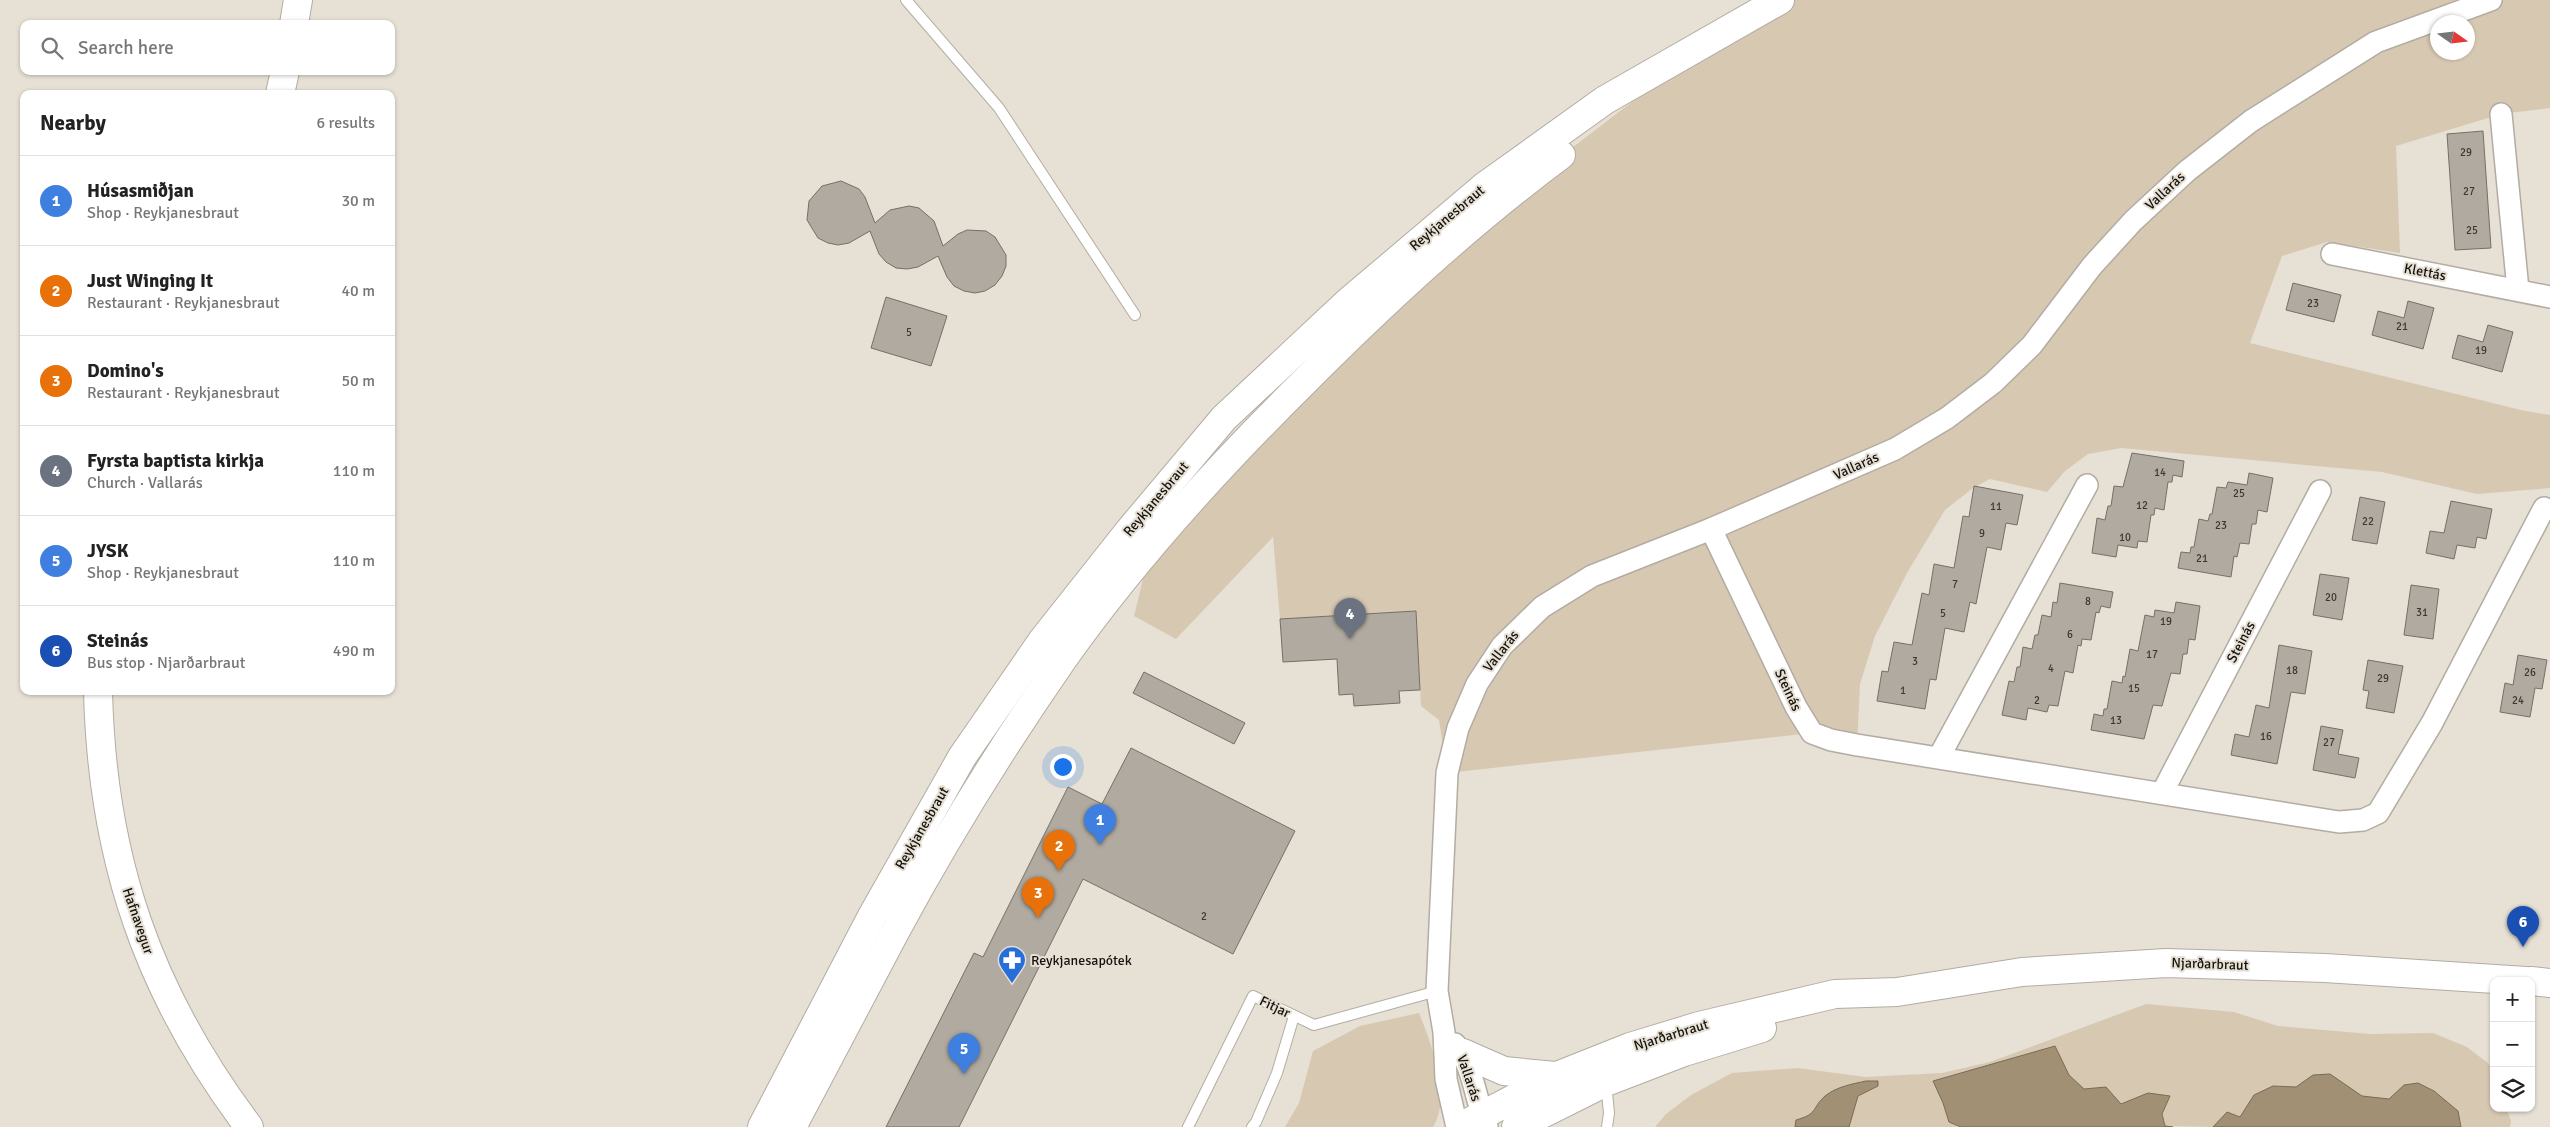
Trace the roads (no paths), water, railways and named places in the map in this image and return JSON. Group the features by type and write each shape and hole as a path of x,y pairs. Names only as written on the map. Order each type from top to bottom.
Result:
{"main road":[{"path":"295,20 298,0"},
{"name":"Reykjanesbraut","path":"762,1127 871,918 962,757 1042,641 1129,531 1224,418 1348,302 1485,186 1605,100 1780,0"},
{"name":"Reykjanesbraut","path":"792,1127 896,929 988,773 1065,658 1151,547 1258,427 1366,320 1483,215 1727,29"},
{"path":"281,90 284,75"},
{"name":"Hafnavegur","path":"98,695 105,792 113,837 131,904 162,984 182,1025 216,1084 249,1127"},
{"name":"Njarðarbraut","path":"1516,1127 1606,1082 1684,1052 1896,992 2022,972 2166,963 2325,968 2490,979"},
{"path":"2535,981 2550,983"},
{"name":"Njarðarbraut","path":"1471,1124 1556,1076 1630,1047 1770,1008 1835,994 1896,992"},
{"path":"1463,1053 1504,1071 1556,1076"}],"street":[{"name":"Vallarás","path":"1471,1124 1446,1079 1444,1032 1437,991 1447,773 1458,728 1477,684 1498,652 1516,630 1542,607 1592,576 1711,529 1895,448 1947,418 1993,383 2032,345 2092,266 2133,221 2187,171 2251,120 2376,42 2491,0"},
{"path":"2501,114 2518,290"},
{"name":"Klettás","path":"2332,254 2550,297"},
{"path":"1939,757 2087,485"},
{"name":"Steinás","path":"2162,793 2320,491"},
{"name":"Steinás","path":"1711,529 1796,707 1812,732 1831,740 1857,745 2339,822 2363,820 2378,813 2432,723 2544,508"},
{"name":"Vallarás","path":"1444,1032 1463,1053 1471,1124"}],"lane":[{"path":"906,0 999,108 1135,315"},
{"name":"Fitjar","path":"1188,1127 1252,996 1314,1025 1437,991"},
{"path":"1252,1127 1256,1122 1277,1073 1294,1016"},
{"path":"1606,1082 1609,1113 1607,1127"}],"place":[{"name":"Fyrsta baptista kirkja","path":"1350,639"},
{"name":"Húsasmiðjan","path":"1100,845"},
{"name":"Just Winging It","path":"1059,871"},
{"name":"Domino's","path":"1038,918"},
{"name":"Steinás","path":"2523,947"},
{"name":"Reykjanesapótek","path":"1012,984"},
{"name":"JYSK","path":"964,1074"}]}
